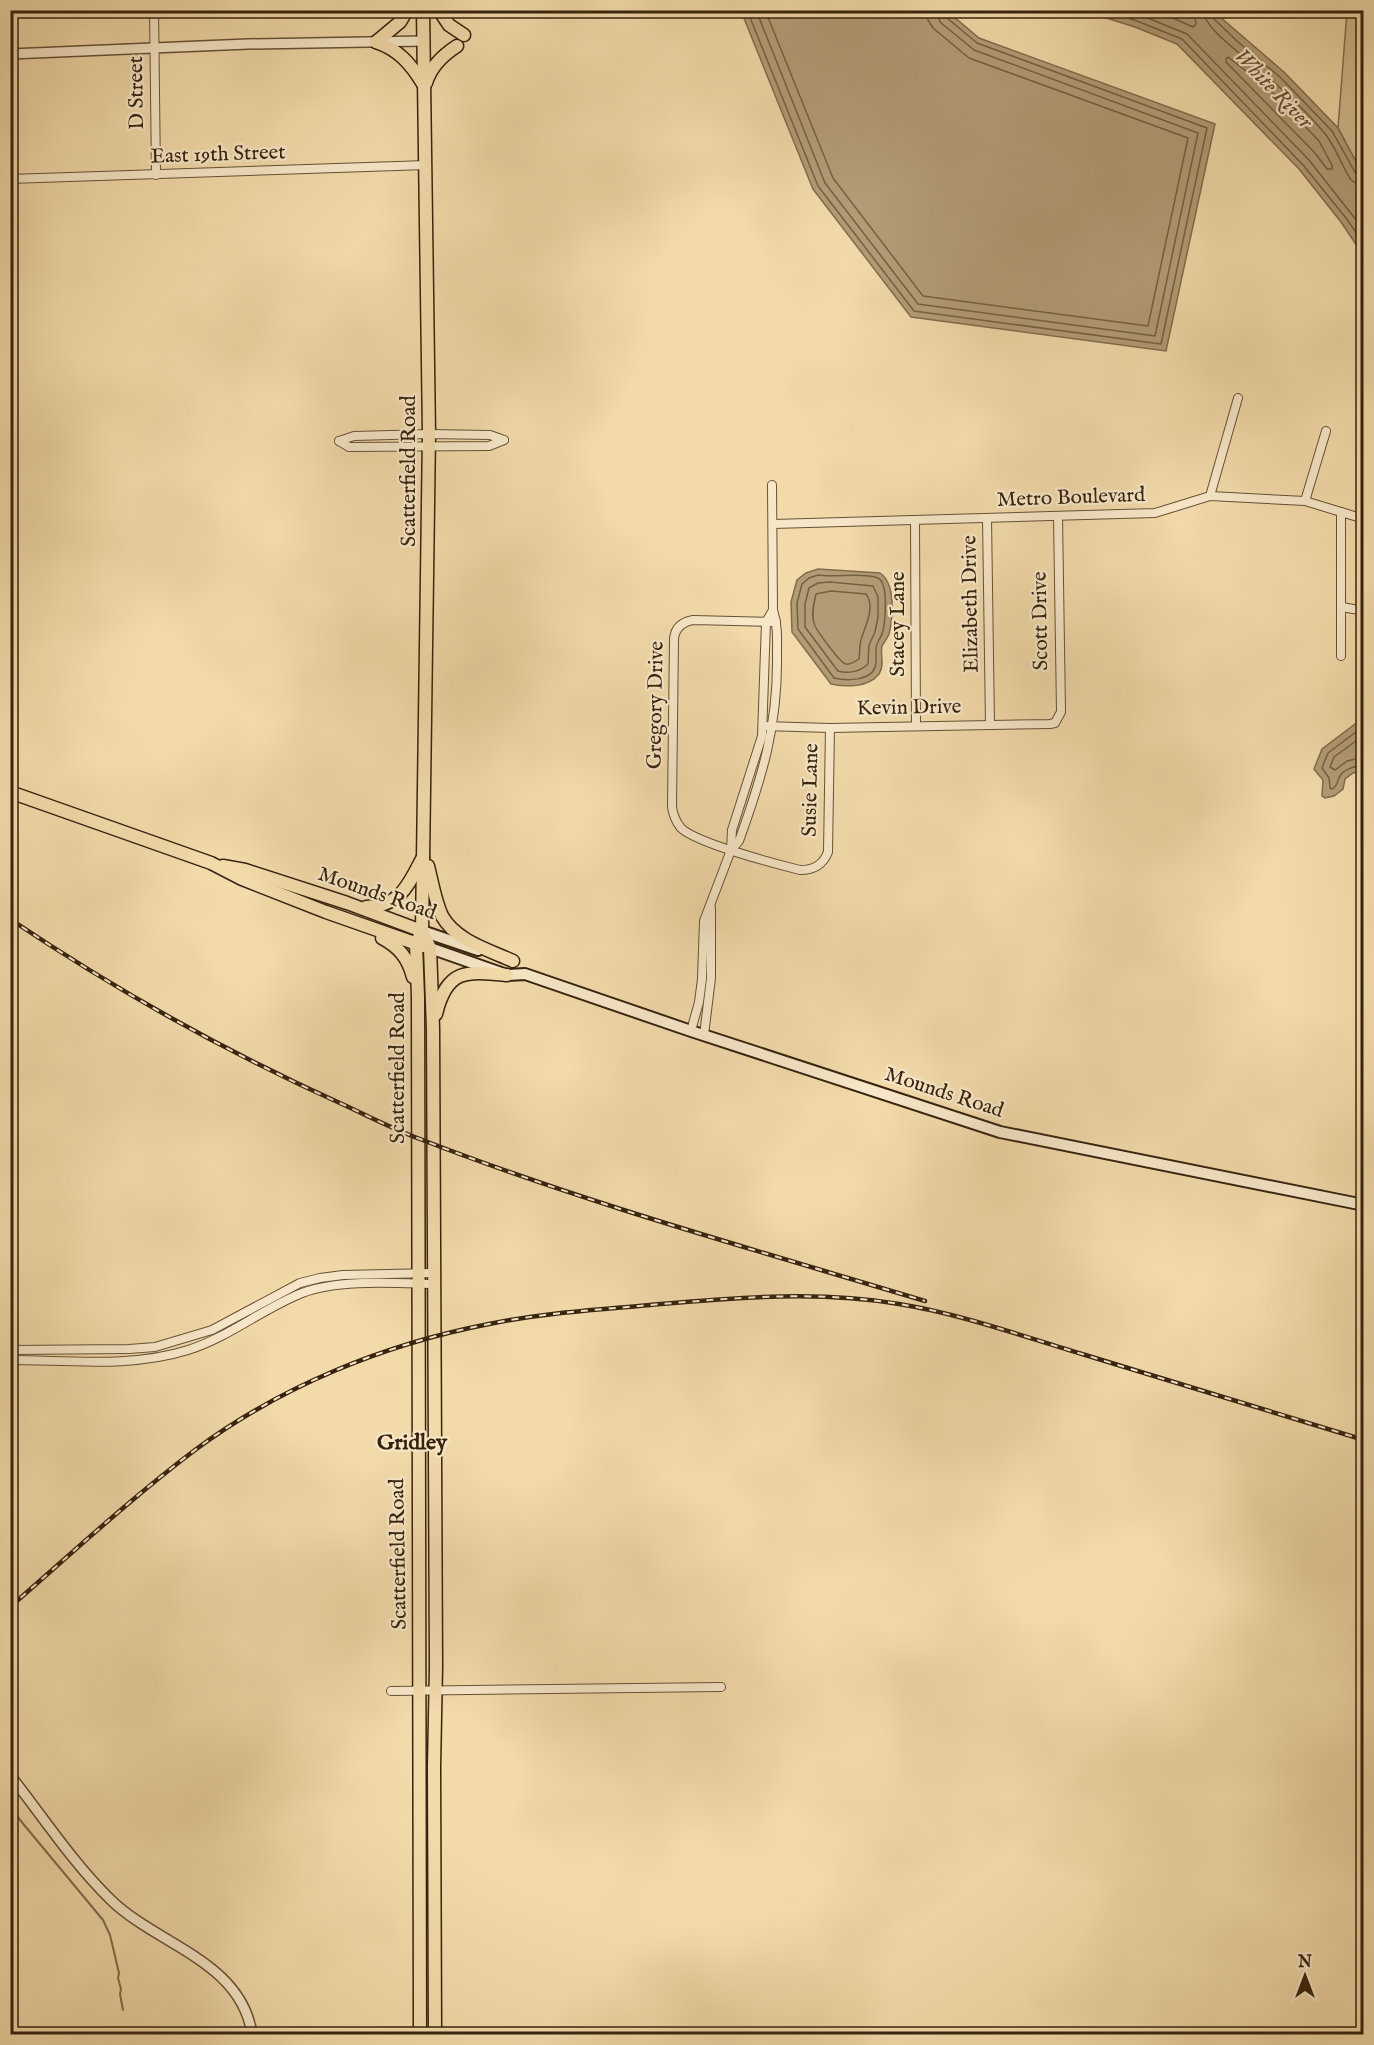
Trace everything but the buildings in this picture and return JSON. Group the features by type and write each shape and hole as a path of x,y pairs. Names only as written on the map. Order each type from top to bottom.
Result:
{"main road":[{"path":"376,42 395,26 407,10"},
{"name":"Scatterfield Road","path":"420,2034 418,997 416,944 422,931 429,441 427,165 423,10"},
{"path":"439,10 450,25 465,34"},
{"path":"376,42 390,46 402,56 414,69 425,87"},
{"path":"425,87 428,77 443,54 457,46"},
{"name":"Mounds Road","path":"10,792 210,863 242,879 416,944 507,975 525,974 1000,1132 1364,1205"},
{"path":"359,908 381,907 391,902 405,887 424,853"},
{"path":"424,853 439,906 448,924 459,935 513,961"},
{"name":"Mounds Road","path":"210,863 245,870 513,961 525,974"},
{"path":"355,922 391,942 405,957 418,997"},
{"name":"Scatterfield Road","path":"422,931 430,948 433,1029 436,1690 433,1964 435,2034"},
{"path":"433,1029 443,993 454,978 472,972 507,975"}],"street":[{"name":"D Street","path":"154,10 156,175"},
{"path":"10,54 423,41"},
{"name":"East 19th Street","path":"10,179 427,165"},
{"path":"1210,496 1238,398"},
{"path":"1305,501 1326,431"},
{"path":"429,441 354,436 339,441 349,447 429,441 490,435 504,440 489,446 429,441"},
{"path":"731,850 739,841 762,773 777,690 776,622 772,610 772,485"},
{"name":"Metro Boulevard","path":"773,524 1155,513 1210,496 1305,501 1364,519"},
{"path":"1341,512 1341,656"},
{"name":"Scott Drive","path":"1055,723 1061,712 1058,516"},
{"name":"Elizabeth Drive","path":"987,518 990,725"},
{"name":"Stacey Lane","path":"915,521 916,726"},
{"path":"1342,607 1364,611"},
{"path":"691,1031 699,1002 702,979 704,921 731,850 732,830 762,736 766,622 772,610"},
{"name":"Gregory Drive","path":"731,850 687,833 681,828 673,814 674,635 679,626 693,620 776,622"},
{"name":"Kevin Drive","path":"763,726 830,728 1055,723"},
{"name":"Susie Lane","path":"731,850 800,870 810,870 823,862 828,852 830,728"},
{"path":"704,1035 711,978 711,904"},
{"path":"10,1350 155,1347 212,1330 274,1296 310,1280 343,1275 433,1279"},
{"path":"10,1360 154,1358 189,1350 215,1340 302,1293 324,1287 418,1279"},
{"path":"391,1691 722,1687"},
{"path":"10,1775 95,1884 114,1903 222,1977 244,2007 252,2034"}],"shaded area":[{"path":"1347,11 1363,11 1363,175 1338,128"}],"water":[{"name":"White River","path":"1212,10 1285,73 1338,128 1363,175 1363,255 1341,222 1299,169 1177,44 1135,27 1084,11"},
{"path":"741,11 947,11 979,38 1215,124 1166,351 911,317 813,189"},
{"path":"818,569 880,573 889,585 892,619 889,634 882,646 881,671 869,682 850,686 831,684 792,632 791,602 797,580 806,573"},
{"path":"1363,718 1363,770 1345,779 1343,789 1334,796 1325,798 1322,796 1323,780 1314,769 1322,749"}],"waterway":[{"path":"10,1804 20,1820 103,1920 110,1935 119,1973 123,2010"}],"railway":[{"path":"10,919 90,971 172,1019 256,1063 400,1131 608,1205 925,1301"},
{"path":"10,1607 171,1469 228,1427 263,1406 335,1370 411,1343 489,1324 549,1314 681,1302 806,1296 899,1304 991,1326 1364,1440"}],"district":[{"name":"Gridley","path":"412,1443"}]}
